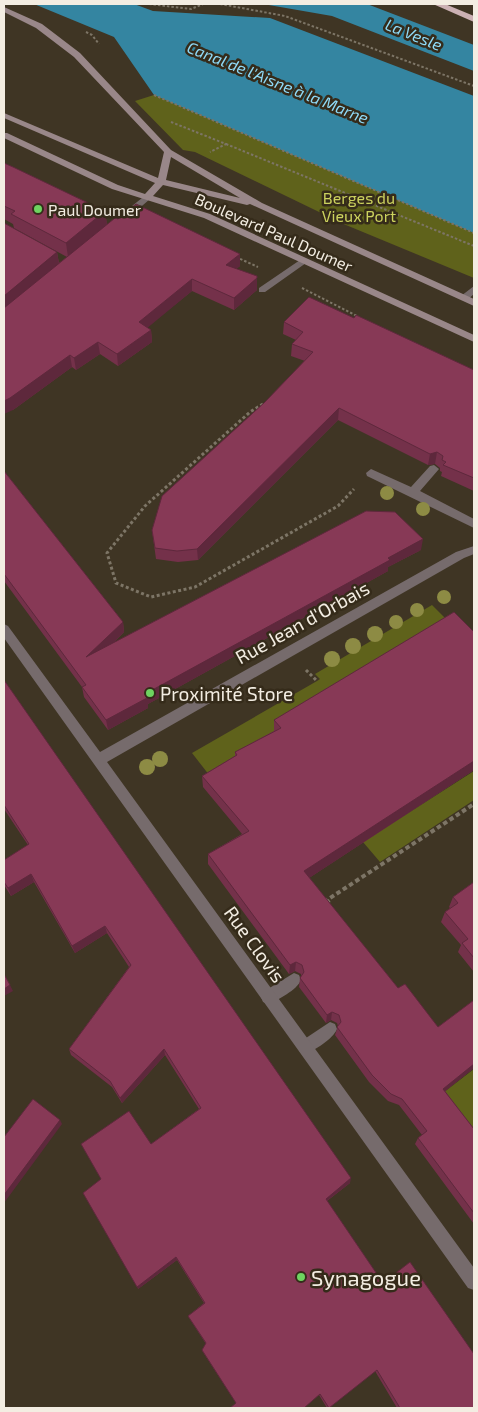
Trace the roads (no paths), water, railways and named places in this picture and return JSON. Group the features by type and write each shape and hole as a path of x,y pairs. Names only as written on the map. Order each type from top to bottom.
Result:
{"highway":[{"path":"438,4 474,19"}],"main road":[{"name":"Boulevard Paul Doumer","path":"4,9 39,26 77,55 168,152 259,205 474,302"},
{"path":"4,115 161,182 259,205"},
{"name":"Boulevard Paul Doumer","path":"4,135 116,187 207,216 474,339"},
{"path":"147,197 161,182 168,152"}],"street":[{"path":"116,224 147,197"},
{"path":"262,290 303,261"},
{"path":"464,298 474,289"},
{"path":"413,492 434,469"},
{"path":"371,473 413,492 474,524"},
{"name":"Rue Jean d'Orbais","path":"98,760 306,641 460,555 474,550"},
{"name":"Rue Clovis","path":"4,629 474,1282"},
{"path":"268,996 294,980"},
{"path":"304,1046 330,1029"}],"water":[{"name":"Canal de l'Aisne à la Marne","path":"34,4 134,4 153,11 270,18 474,96 474,233 154,95 114,37"},
{"name":"La Vesle","path":"263,4 367,4 474,45 474,71 332,16"}],"place":[{"name":"Paul Doumer","path":"38,209"},
{"name":"Proximité Store","path":"150,693"},
{"name":"Synagogue","path":"301,1277"}],"park label":[{"name":"Berges du Vieux Port","path":"359,206"}]}
